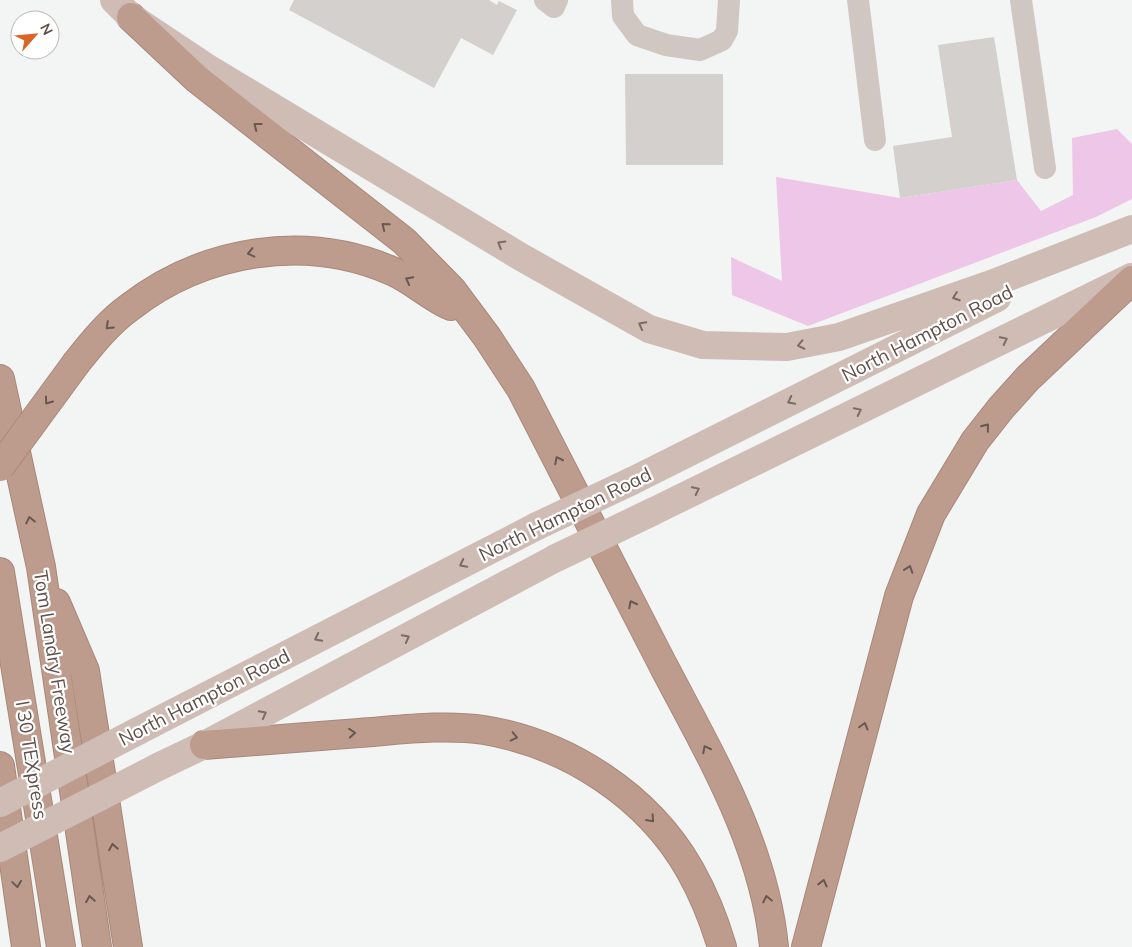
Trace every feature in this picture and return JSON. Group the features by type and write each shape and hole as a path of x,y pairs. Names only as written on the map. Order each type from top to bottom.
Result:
{"highway":[{"path":"122,8 196,79 404,241 452,290 466,312 492,343 521,389 728,792 762,875 774,947"},
{"path":"0,467 77,362 108,326 130,307 162,286 197,269 261,251 322,252 357,259 392,270 448,304 466,312"},
{"path":"806,947 899,596 931,514 951,476 974,441 1001,408 1028,378 1132,278"},
{"name":"Tom Landry Freeway","path":"0,379 41,567 97,947"},
{"path":"41,567 85,670 128,947"},
{"name":"I 30 TEXpress","path":"0,572 62,947"},
{"path":"204,745 443,727 484,730 524,740 565,755 603,778 636,802 666,835 690,870 706,901 722,947"},
{"path":"0,766 26,947"}],"main road":[{"path":"122,8 206,67 580,291 648,329 703,345 788,347 839,336 991,284 1132,229"},
{"name":"North Hampton Road","path":"0,803 537,526 632,481 1132,229"},
{"name":"North Hampton Road","path":"0,848 204,745 556,558 1132,278"}],"lane":[{"path":"545,0 554,7 557,0"},
{"path":"622,0 623,16 637,35 666,45 700,50 722,40 727,31 729,0"},
{"path":"858,0 876,140"},
{"path":"1021,0 1044,168"}],"shaded area":[{"path":"1117,129 1132,144 1132,199 1096,217 808,326 732,295 731,257 782,281 776,177 900,198 1017,180 1041,211 1073,195 1072,138"}],"building":[{"path":"294,0 489,0 497,5 499,1 517,10 493,55 461,38 434,88 289,10"},
{"path":"994,37 1017,180 900,198 893,146 952,137 938,45"},
{"path":"625,74 723,74 723,165 626,165"}]}
